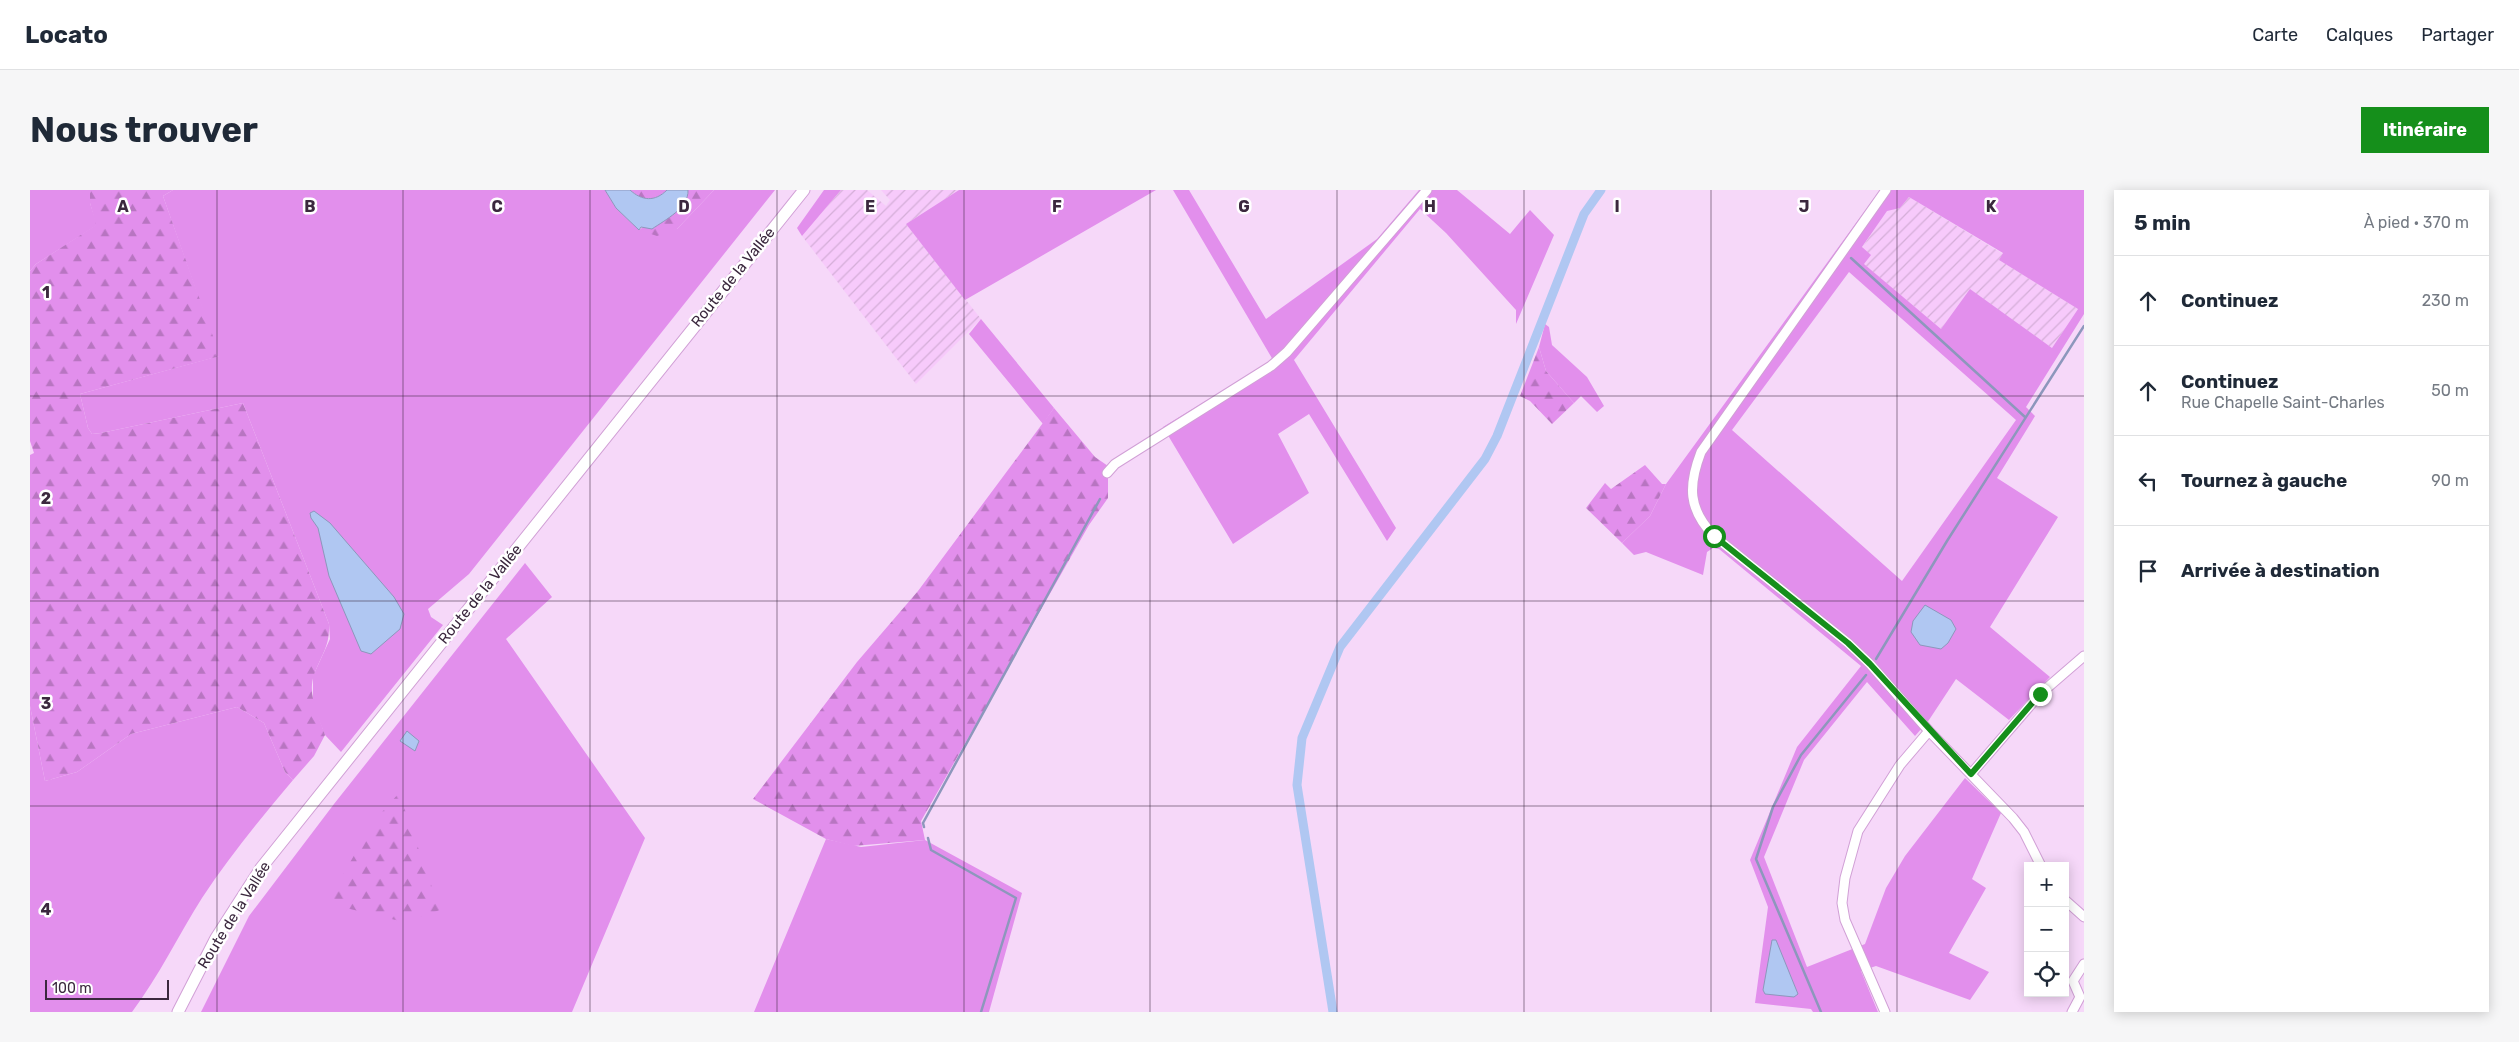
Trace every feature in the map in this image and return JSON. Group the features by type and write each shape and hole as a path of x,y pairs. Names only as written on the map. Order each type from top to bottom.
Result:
{"main road":[{"name":"Route de la Vallée","path":"178,1012 216,938 261,868 804,190"}],"street":[{"path":"1107,473 1115,464 1271,366 1283,355 1427,190"},
{"path":"1886,190 1701,452 1694,469 1691,494 1703,524 1714,536 1848,643 1870,664 1929,731 2013,818 2024,832 2039,862"},
{"path":"1971,774 2040,694 2084,656"},
{"path":"1885,1012 1845,920 1842,903 1845,878 1858,831 1900,765 1929,731"},
{"path":"2069,904 2084,917"},
{"path":"2072,1012 2080,997 2074,981 2084,964"}],"shaded area":[{"path":"841,190 867,190 886,206 890,200 881,190 959,190 906,224 981,319 916,384 802,236"},
{"path":"1909,197 2003,254 1999,260 2078,309 2052,348 1970,290 1941,329 1864,264 1862,248 1887,210 1900,208"}],"green space":[{"path":"30,190 90,190 90,203 97,225 36,264 30,271"},
{"path":"90,190 173,190 163,196 220,356 80,394 88,428 92,434 101,433 243,403 329,624 327,645 312,683 313,698 325,735 314,756 293,780 285,772 264,723 237,707 131,734 77,772 45,781 30,706 30,455 34,453 30,441 30,271 36,264 96,225 90,203"},
{"path":"173,190 605,190 616,208 639,230 677,229 714,190 775,190 469,574 428,609 431,617 443,625 341,752 325,735 313,705 313,676 330,639 329,624 243,403 101,433 92,434 88,428 80,394 219,356 163,196"},
{"path":"630,190 667,190 658,197 649,199"},
{"path":"688,190 714,190 677,229 657,236 639,230 688,194"},
{"path":"824,190 841,190 802,236 797,228"},
{"path":"959,190 1156,190 965,300 906,224"},
{"path":"1173,190 1189,190 1266,319 1377,239 1419,190 1457,190 1510,234 1530,210 1554,235 1516,324 1516,310 1446,233 1420,209 1294,360 1396,528 1387,541 1309,414 1278,434 1309,493 1233,544 1163,427 1273,360"},
{"path":"1880,190 2084,190 2084,314 2026,407 2035,416 1997,478 2058,517 1990,627 2050,677 2009,720 1956,679 1929,720 1915,736 1867,682 1804,760 1764,857 1807,967 1865,944 1886,888 1905,856 1965,778 2001,813 1972,879 1986,888 1949,953 1989,972 1970,1000 1876,966 1861,971 1878,1012 1813,1012 1811,1009 1755,1003 1768,907 1750,860 1797,747 1861,666 1719,549 1713,548 1707,552 1703,575 1646,552 1634,555 1622,543 1650,516 1666,484","holes":["1909,197 2003,253 1999,260 2078,309 2052,348 1970,289 1941,329 1864,264 1871,255 1862,247 1887,211 1900,208","1849,272 2016,420 1902,581 1732,430"]},
{"path":"981,319 1054,408 1043,424 969,334"},
{"path":"1545,324 1549,327 1552,345 1587,377 1604,406 1597,412 1581,396 1574,403 1546,371 1539,347"},
{"path":"1539,347 1546,371 1574,403 1552,424 1530,401 1520,396"},
{"path":"1054,408 1095,457 1108,466 1108,498 1089,525 921,821 925,840 853,846 826,839 753,799 857,662 918,591"},
{"path":"1645,465 1662,484 1666,484 1650,516 1622,543 1586,508 1605,483 1611,489"},
{"path":"525,563 552,597 506,639 645,838 572,1012 201,1012 249,916 334,804"},
{"path":"30,706 45,781 77,772 131,734 237,707 264,723 285,772 293,780 212,883 132,1012 30,1012"},
{"path":"399,793 440,910 404,922 346,908 333,900 334,890 374,821"},
{"path":"826,839 861,847 925,840 1022,893 989,1012 754,1012"}],"water":[{"path":"605,190 630,190 648,199 658,197 667,190 688,190 685,202 675,213 652,229 641,227 639,230 616,208"},
{"path":"314,511 330,523 394,597 404,614 400,629 371,654 361,651 329,576 318,528 311,518 310,513"},
{"path":"1925,605 1951,620 1956,629 1948,643 1941,649 1920,645 1911,632 1913,621"},
{"path":"407,731 419,741 415,751 400,741"},
{"path":"1772,940 1776,940 1798,994 1794,997 1765,994 1763,990"}],"waterway":[{"path":"1333,1012 1297,785 1302,738 1340,647 1485,459 1497,436 1584,214 1601,190"},
{"path":"1851,258 2025,417"},
{"path":"1876,659 1947,541 2084,326"},
{"path":"924,827 923,823 1100,499"},
{"path":"1821,1012 1756,859 1773,807 1801,755 1866,675"},
{"path":"928,838 931,850 1016,898 981,1012"}],"route":[{"path":"1714,536 1848,643 1870,664 1929,731 1971,774 2040,694"}]}
